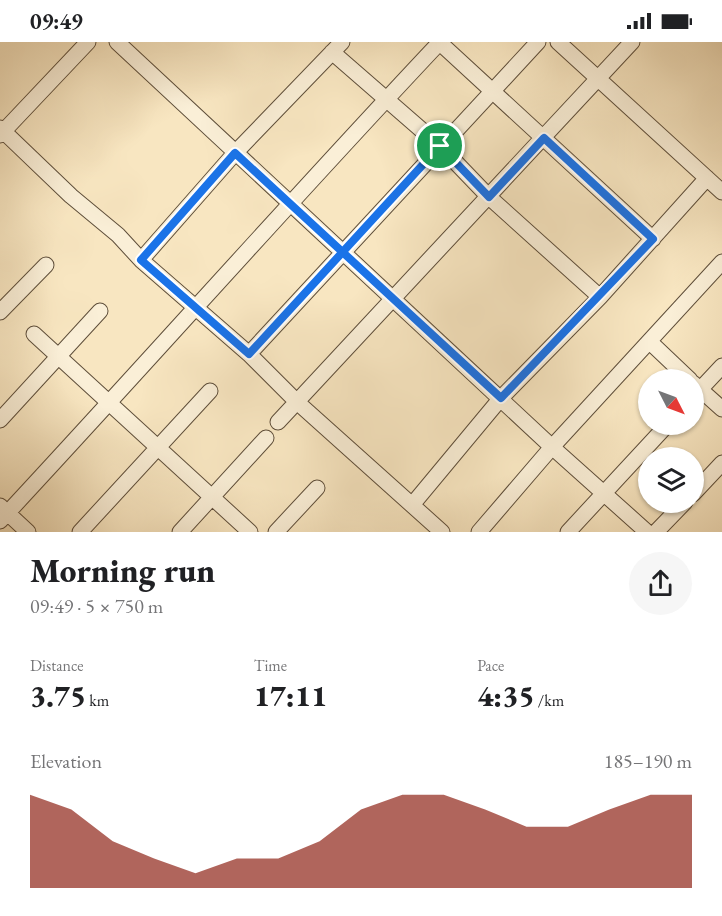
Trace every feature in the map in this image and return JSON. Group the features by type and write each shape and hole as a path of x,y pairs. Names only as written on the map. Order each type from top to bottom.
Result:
{"street":[{"path":"88,42 1,132 118,235 141,260 249,354 297,402 442,532"},
{"path":"117,42 552,447 647,532"},
{"path":"28,532 2,513 109,404 197,309 289,202 439,42 653,239"},
{"path":"249,354 538,42"},
{"path":"558,42 722,192"},
{"path":"278,422 392,297 544,138 596,78 632,42"},
{"path":"141,260 235,153 337,47 387,98 440,146 489,197 600,297"},
{"path":"412,505 501,398 600,297 707,178"},
{"path":"479,532 552,447 722,262"},
{"path":"2,306 46,265"},
{"path":"0,420 100,311"},
{"path":"34,334 249,532"},
{"path":"650,342 676,369"},
{"path":"704,380 722,366"},
{"path":"80,532 210,391"},
{"path":"704,395 722,409"},
{"path":"568,532 658,435"},
{"path":"180,532 266,438"},
{"path":"704,482 722,463"},
{"path":"276,532 317,488"},
{"path":"656,532 674,513"}],"route":[{"path":"440,146 343,251 249,354 141,260 235,153 343,251 501,398 653,239 544,138 489,197 440,146"}]}
